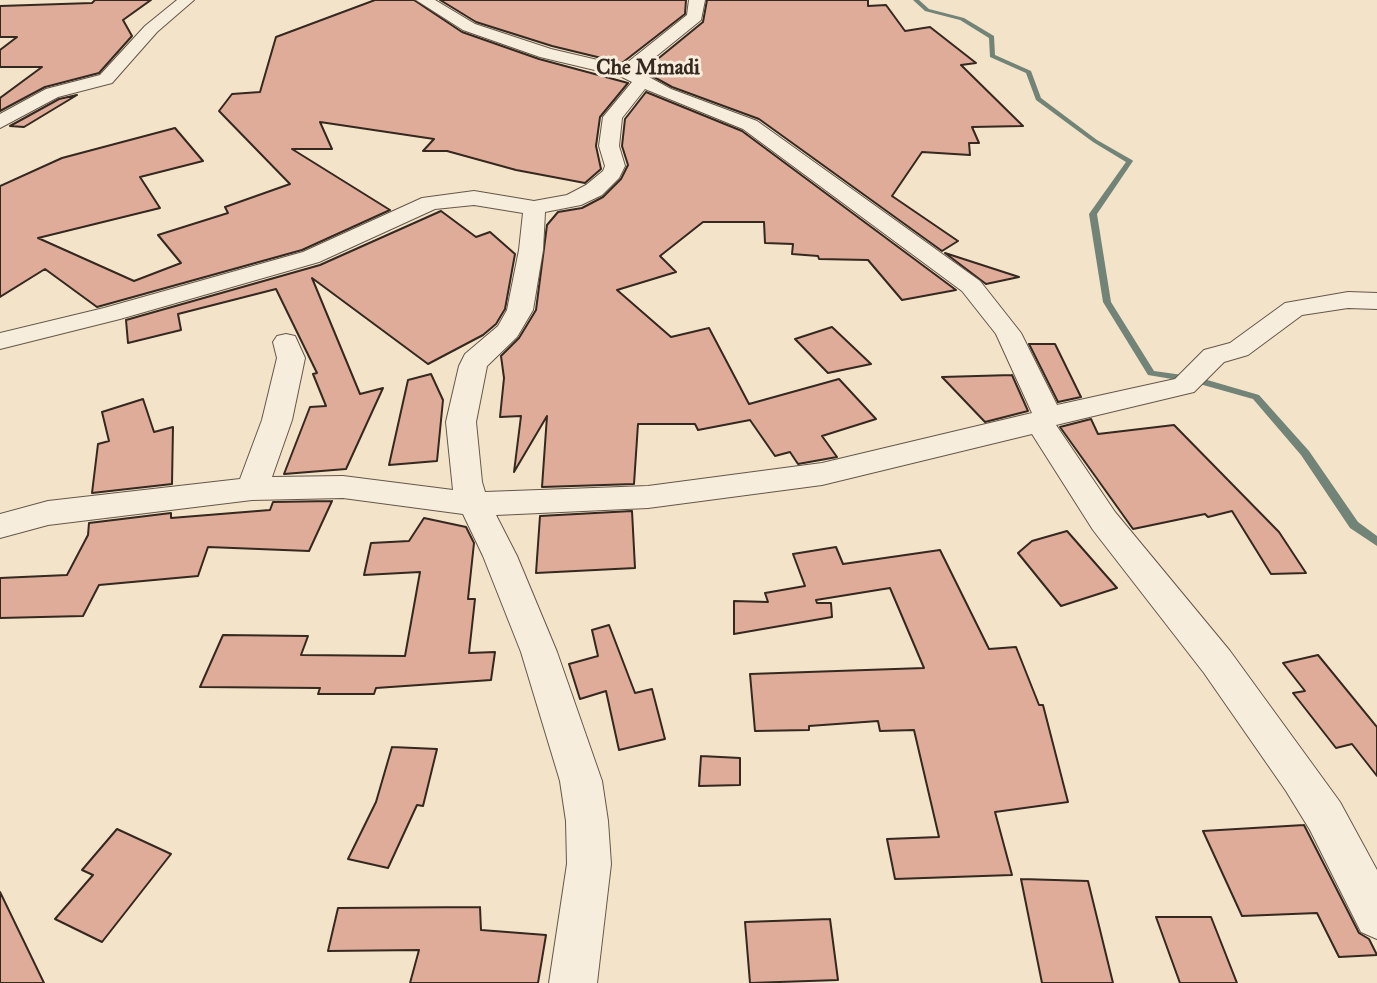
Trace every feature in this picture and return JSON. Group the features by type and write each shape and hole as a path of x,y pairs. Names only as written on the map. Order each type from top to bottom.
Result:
{"street":[{"path":"0,122 52,93 106,79 151,29 186,0"},
{"path":"424,0 435,4 452,19 489,35 635,76 672,95 743,121 971,286 1008,333 1044,419 1104,521 1217,662 1300,776 1325,816 1377,916"},
{"path":"0,341 299,261 323,253 424,204 474,198 534,208 573,200 594,190 612,174 615,166 609,145 613,117 635,76 695,16 697,0"},
{"path":"534,208 531,250 520,310 508,331 475,360 464,410 462,448 466,482 500,555 538,652 557,702 581,781 587,821 589,864 573,983"},
{"path":"0,526 48,513 252,489 343,487 474,504 648,497 822,474 1184,386 1214,356 1239,349 1294,309 1348,300 1377,301"},
{"path":"252,489 277,420 291,358 286,342"}],"building":[{"path":"95,0 151,0 123,20 132,36 99,73 45,87 0,111 0,98 42,67 0,67 0,50 17,37 0,37 0,6 92,3"},
{"path":"375,0 414,0 462,32 539,59 628,83 600,117 596,146 601,169 585,183 516,170 447,151 423,151 434,139 320,122 332,149 292,149 390,210 302,250 97,307 45,269 0,297 0,186 62,158 175,128 203,161 140,177 160,208 38,238 134,281 181,263 158,235 228,213 225,207 290,184 219,111 232,94 260,92 276,37"},
{"path":"440,0 686,0 685,14 622,63 552,46 476,22"},
{"path":"707,0 868,0 868,6 886,5 905,31 930,27 976,63 961,65 1023,126 972,127 979,143 969,143 970,155 922,152 892,196 958,241 942,251 759,119 672,87 643,71 703,22"},
{"path":"646,92 742,131 956,290 902,300 868,260 819,259 818,256 792,254 793,244 765,243 764,222 703,222 660,256 676,272 617,290 671,337 709,328 749,404 839,379 876,419 822,436 837,457 798,464 790,452 775,456 750,420 698,430 695,424 638,424 634,484 542,487 547,416 514,472 521,416 500,417 504,378 501,356 519,338 536,310 547,225 558,212 582,208 603,197 621,179 628,165 622,146 625,119"},
{"path":"77,95 24,127 10,126 59,99"},
{"path":"441,211 476,237 490,232 515,254 505,309 496,324 483,335 428,364 312,278 360,394 383,388 346,469 284,474 310,407 326,406 313,374 317,373 276,289 178,314 181,330 128,343 126,320 320,265"},
{"path":"945,253 1019,277 986,284"},
{"path":"832,327 871,364 828,373 795,339"},
{"path":"1029,344 1055,344 1081,397 1058,402"},
{"path":"431,374 443,400 437,461 389,465 408,380"},
{"path":"1012,375 1028,411 985,422 942,377"},
{"path":"143,399 154,432 173,427 172,484 92,493 98,444 109,441 102,412"},
{"path":"1091,419 1098,434 1174,425 1279,532 1306,573 1271,574 1232,511 1133,529 1060,427"},
{"path":"332,501 309,551 208,547 198,576 99,585 83,616 0,618 0,578 67,575 88,535 89,523 171,513 171,518 270,510 273,502"},
{"path":"632,511 635,568 536,573 540,516"},
{"path":"424,518 466,527 474,543 468,599 475,599 469,653 495,652 491,680 376,688 374,694 318,694 320,688 200,687 223,635 308,636 301,655 405,656 420,572 364,575 371,543 409,541"},
{"path":"1067,531 1117,588 1061,606 1018,553 1032,541"},
{"path":"836,547 843,564 940,550 989,649 1016,647 1039,705 1043,705 1068,802 995,812 1012,875 895,879 887,839 939,837 914,730 880,731 878,721 809,726 809,730 755,731 750,674 924,668 890,588 816,600 817,603 831,603 832,617 734,634 734,601 768,602 765,593 805,586 793,554"},
{"path":"609,625 635,693 652,689 665,739 619,750 606,691 580,699 569,664 598,656 592,630"},
{"path":"1318,655 1377,727 1377,776 1352,744 1336,748 1293,693 1305,691 1283,663"},
{"path":"392,747 437,749 423,806 417,805 388,868 348,859 376,802"},
{"path":"701,756 740,758 740,785 699,786"},
{"path":"1304,825 1359,933 1369,939 1377,955 1339,957 1317,913 1242,916 1203,831"},
{"path":"117,829 171,854 102,942 55,919 93,875 82,870"},
{"path":"1021,879 1088,881 1113,983 1042,983"},
{"path":"0,892 44,983 0,983"},
{"path":"480,907 481,930 546,935 538,983 410,983 419,950 328,951 338,908"},
{"path":"1156,917 1211,917 1237,983 1180,983"},
{"path":"830,919 838,980 750,983 745,922"}],"waterway":[{"path":"916,0 927,10 962,19 992,37 992,56 1029,72 1038,99 1095,141 1130,161 1093,214 1107,302 1151,373 1197,380 1256,397 1305,453 1354,525 1377,542"}],"district":[{"name":"Che Mmadi","path":"648,69"}]}
